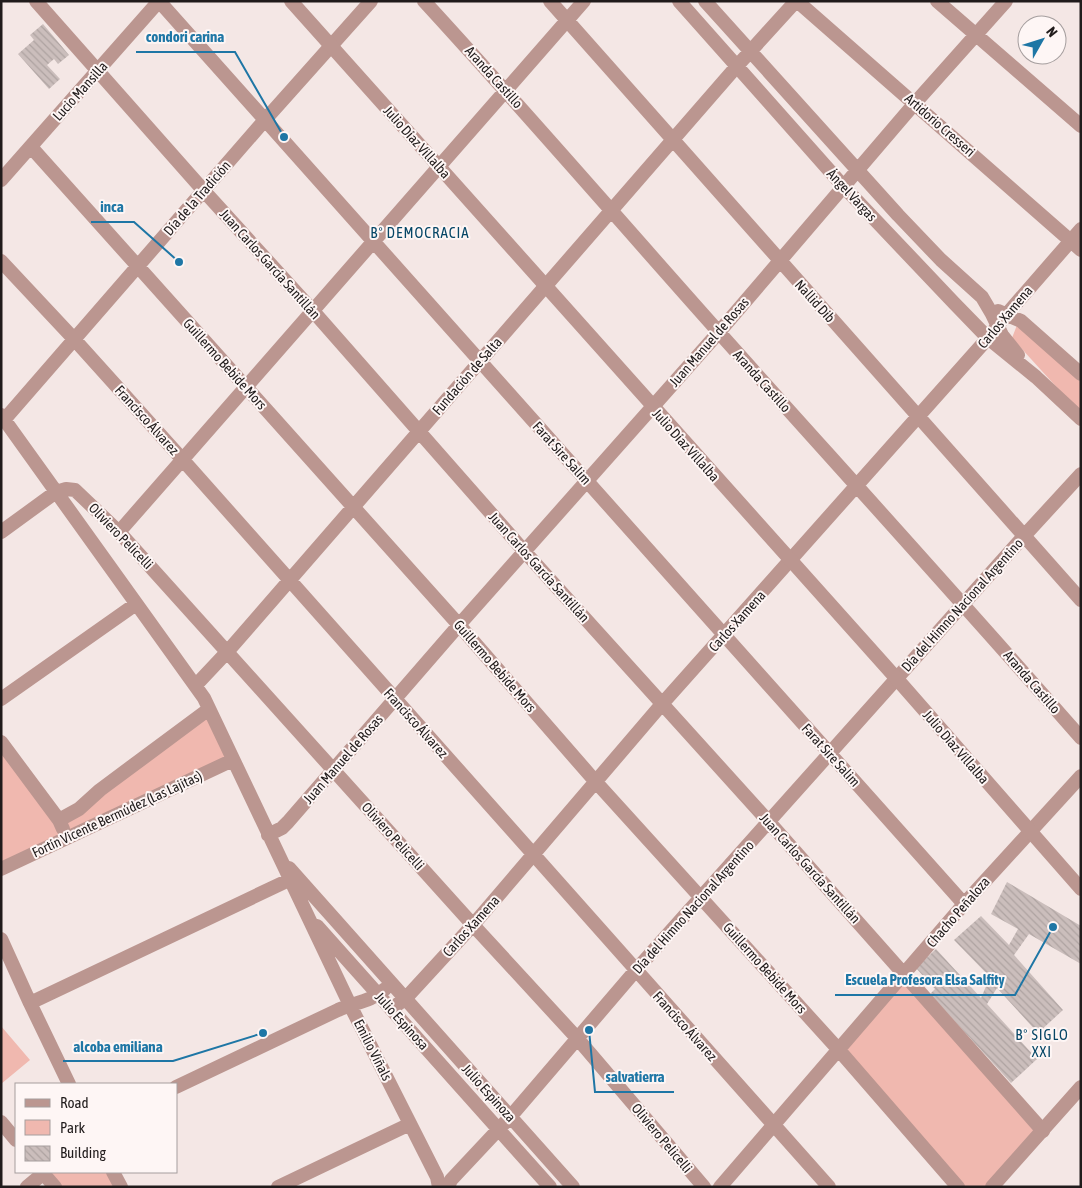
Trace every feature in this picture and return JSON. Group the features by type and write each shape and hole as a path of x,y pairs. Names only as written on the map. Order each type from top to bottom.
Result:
{"street":[{"name":"Juan Carlos García Santillán","path":"36,1 525,552 769,822 1043,1130"},
{"name":"Lucio Mansilla","path":"1,180 159,1"},
{"name":"Farat Sire Salim","path":"159,1 964,904"},
{"name":"Julio Díaz Villalba","path":"291,1 897,679 1081,888"},
{"name":"Día de la Tradición","path":"3,417 371,1"},
{"name":"Aranda Castillo","path":"424,1 507,91 611,211 963,603 1081,738"},
{"name":"Nallid Dib","path":"550,1 1081,600"},
{"path":"119,532 584,1"},
{"name":"Ángel Vargas","path":"679,1 844,187 988,338 1036,377 1081,419"},
{"name":"Ángel Vargas","path":"705,1 857,171 941,260 982,297 1002,335 1036,377"},
{"name":"Fundación de Salta","path":"196,685 353,508 737,66 797,1"},
{"name":"Artidorio Cresseri","path":"797,1 1076,246"},
{"path":"937,1 1081,126"},
{"name":"Juan Manuel de Rosas","path":"268,835 288,822 459,625 719,332 914,103 1006,1"},
{"name":"Guillermo Bebide Mors","path":"31,147 459,625 595,781 838,1049 958,1187"},
{"name":"Carlos Xamena","path":"391,1009 405,999 473,925 662,704 791,561 988,338 1006,315 1076,246 1081,229"},
{"name":"Francisco Álvarez","path":"1,261 182,459 829,1187"},
{"path":"982,297 996,310 1029,328 1081,374"},
{"path":"3,417 196,685 277,855"},
{"name":"Día del Himno Nacional Argentino","path":"448,1185 498,1128 511,1116 636,970 963,603 1081,474"},
{"name":"Oliviero Pelicelli","path":"56,492 66,489 75,490 119,532 577,1038 704,1187"},
{"path":"1,532 56,492"},
{"path":"1,699 136,604"},
{"path":"59,820 79,809 100,790 209,709"},
{"path":"1,742 59,820 66,838"},
{"name":"Fortín Vicente Bermúdez (Las Lajitas)","path":"1,869 233,760"},
{"name":"Chacho Peñaloza","path":"720,1187 964,904 1081,776"},
{"name":"Emilio Viñals","path":"277,855 437,1177 448,1185"},
{"name":"Julio Espinosa","path":"277,855 405,999"},
{"path":"30,1003 290,880"},
{"name":"Julio Espinosa","path":"306,914 498,1128"},
{"path":"1,939 69,1083"},
{"path":"1,968 18,977"},
{"path":"178,1086 350,1005 369,1000 391,984"},
{"name":"Julio Espinoza","path":"405,999 573,1187"},
{"path":"992,1187 1081,1087"},
{"path":"1,1122 15,1139"},
{"path":"278,1187 410,1124"},
{"name":"Julio Espinoza","path":"498,1128 550,1187"},
{"path":"28,1187 43,1173"},
{"path":"45,1173 55,1187"},
{"path":"114,1173 121,1187"}],"green space":[{"path":"1017,325 1081,382 1081,414 1012,338"},
{"path":"209,709 233,760 1,869 1,742 59,820"},
{"path":"904,983 1037,1129 985,1187 964,1187 844,1050"},
{"path":"1,1026 30,1060 1,1084"},
{"path":"46,1173 113,1173 120,1187 56,1187"}],"building":[{"path":"43,24 69,55 58,64 54,59 47,65 60,79 49,89 18,54 34,40 30,35"},
{"path":"1007,882 1081,926 1081,964 1029,934 1014,955 1063,1010 1038,1033 997,988 987,1004 1037,1059 1011,1083 930,994 935,989 916,968 936,949 981,998 990,977 954,940 981,916 1009,945 1018,929 991,914"}],"place":[{"name":"condori carina","path":"284,137"},
{"name":"inca","path":"179,262"},
{"name":"Escuela Profesora Elsa Salfity","path":"1053,927"},
{"name":"salvatierra","path":"589,1030"},
{"name":"alcoba emiliana","path":"263,1033"}],"district":[{"name":"B° DEMOCRACIA","path":"420,233"},
{"name":"B° SIGLO XXI","path":"1042,1044"}]}
